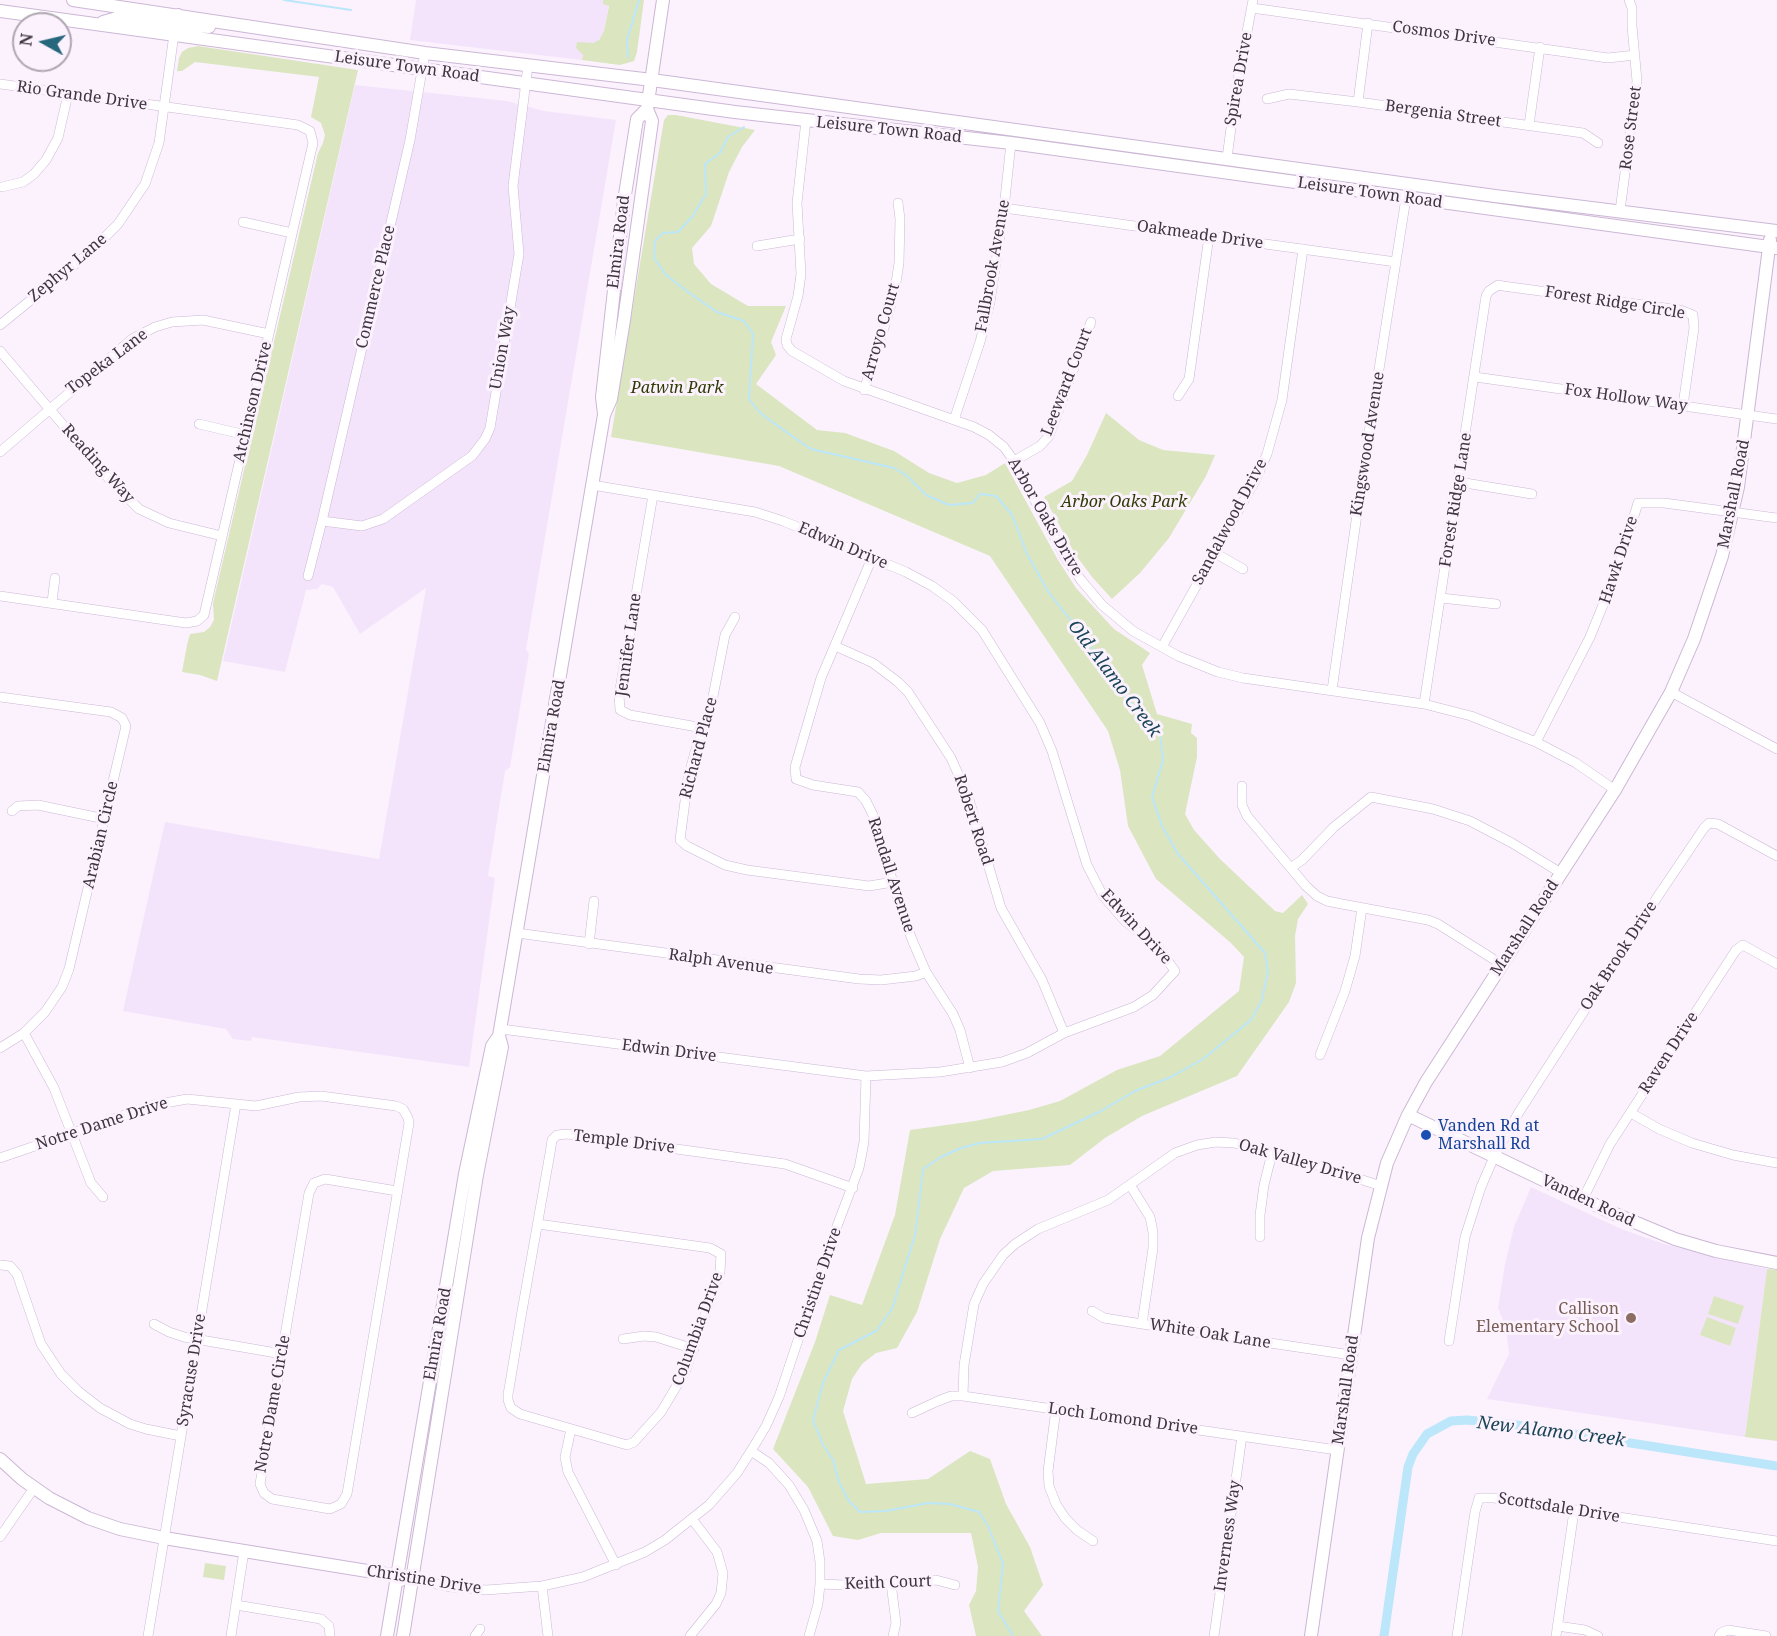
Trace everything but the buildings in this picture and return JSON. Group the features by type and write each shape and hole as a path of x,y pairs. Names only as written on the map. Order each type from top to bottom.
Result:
{"main road":[{"name":"Leisure Town Road","path":"73,0 425,53 652,80 1495,196 1774,231"},
{"name":"Elmira Road","path":"403,1636 477,1175 502,1047 500,1032 604,415 602,397 624,201 637,119 648,104 663,0"},
{"name":"Leisure Town Road","path":"0,11 526,84 648,104 1011,144 1773,248"},
{"path":"99,24 117,18 167,24 177,15"},
{"path":"174,34 183,25 208,28 218,21"},
{"path":"1011,144 1018,140 1050,135"},
{"path":"1123,159 1216,164 1223,163 1227,158"},
{"path":"1406,198 1416,193 1426,192 1495,196"},
{"name":"Marshall Road","path":"1311,1636 1368,1238 1388,1163 1408,1115 1439,1059 1615,790 1671,692 1705,609 1733,512 1774,231"},
{"name":"Elmira Road","path":"387,1636 465,1174 492,1046 500,1032"},
{"name":"Vanden Road","path":"1408,1115 1583,1200 1675,1239 1716,1251 1777,1263"},
{"name":"Christine Drive","path":"0,1459 34,1488 74,1512 130,1532 398,1576"},
{"path":"412,1487 414,1516 406,1570 412,1579"},
{"path":"397,1636 404,1589 398,1576"}],"street":[{"name":"Rose Street","path":"1620,211 1637,81 1632,26 1633,3"},
{"name":"Cosmos Drive","path":"1252,4 1608,58 1635,55"},
{"name":"Spirea Drive","path":"1227,158 1236,90 1252,4"},
{"path":"1358,102 1368,23"},
{"name":"Zephyr Lane","path":"0,325 90,252 118,224 145,184 159,142 174,34"},
{"path":"1529,125 1540,47"},
{"name":"Commerce Place","path":"308,576 408,146 425,53"},
{"name":"Union Way","path":"322,521 362,526 383,519 467,460 485,439 490,428 519,255 513,186 528,65"},
{"name":"Rio Grande Drive","path":"0,84 164,107"},
{"path":"2,187 23,182 34,174 46,159 58,138 68,94"},
{"name":"Bergenia Street","path":"1267,99 1289,94 1358,102 1583,132 1598,143"},
{"name":"Atchinson Drive","path":"0,596 186,623 201,619 205,611 314,143 308,128 298,125 164,107"},
{"name":"Arbor Oaks Drive","path":"806,120 797,195 802,262 800,285 786,334 787,345 792,351 813,365 864,390 954,420 989,435 1004,447 1014,461 1066,559 1102,605 1133,631 1178,656 1218,672 1243,678 1424,704 1471,716 1536,742 1576,763 1615,790"},
{"name":"Fallbrook Avenue","path":"954,420 980,342 990,302 1011,144"},
{"name":"Kingswood Avenue","path":"1332,690 1365,458 1406,198"},
{"name":"Arroyo Court","path":"864,390 895,289 900,219 898,203"},
{"name":"Oakmeade Drive","path":"1004,208 1396,262"},
{"path":"243,222 292,233"},
{"path":"1178,396 1189,379 1209,236"},
{"path":"757,246 800,239"},
{"name":"Sandalwood Drive","path":"1162,647 1256,479 1275,428 1282,400 1303,249"},
{"name":"Forest Ridge Circle","path":"1486,296 1492,288 1503,286 1680,310 1693,315 1694,328 1683,405"},
{"name":"Forest Ridge Lane","path":"1424,704 1486,296"},
{"name":"Topeka Lane","path":"0,452 132,339 155,327 172,322 203,320 269,334"},
{"name":"Leeward Court","path":"1014,461 1040,446 1049,436 1091,322"},
{"name":"Reading Way","path":"0,351 110,480 139,509 169,523 222,536"},
{"name":"Fox Hollow Way","path":"1475,377 1777,419"},
{"path":"199,424 246,435"},
{"path":"1459,482 1532,494"},
{"name":"Edwin Drive","path":"500,1032 866,1076 970,1068 1002,1062 1027,1053 1064,1033 1134,1007 1154,995 1176,971 1161,951 1125,921 1103,896 1087,865 1052,751 1040,723 982,630 953,601 932,586 872,558 783,521 755,512 592,485"},
{"name":"Jennifer Lane","path":"653,495 619,695 620,710 630,715 704,730"},
{"name":"Hawk Drive","path":"1536,742 1590,638 1618,568 1638,503 1664,503 1777,518"},
{"path":"1215,553 1243,569"},
{"name":"Randall Avenue","path":"872,558 821,678 795,767 796,779 813,785 858,792 873,815 902,913 926,972 953,1014 960,1030 970,1068"},
{"path":"52,602 55,578"},
{"path":"1441,598 1496,604"},
{"name":"Richard Place","path":"735,617 725,635 714,696 688,778 680,836 684,844 725,865 747,870 868,886 893,882"},
{"name":"Robert Road","path":"835,646 873,663 898,682 908,692 951,758 968,796 1001,908 1042,980 1064,1033"},
{"path":"1671,692 1777,749"},
{"name":"Arabian Circle","path":"0,697 111,712 124,721 126,730 69,969 62,987 49,1007 24,1033 0,1048"},
{"path":"1242,786 1242,805 1247,816 1317,896 1327,901 1428,920 1501,964"},
{"path":"1292,867 1302,860 1334,827 1371,797 1433,809 1470,821 1561,873"},
{"path":"12,811 18,806 38,805 105,819"},
{"name":"Oak Brook Drive","path":"1449,1341 1465,1237 1494,1157 1510,1127 1599,986 1704,828 1710,823 1718,824 1777,856"},
{"path":"589,944 594,901"},
{"path":"1320,1055 1348,981 1355,956 1362,908"},
{"name":"Ralph Avenue","path":"517,933 859,979 881,980 916,976 926,972"},
{"name":"Raven Drive","path":"1583,1200 1610,1144 1737,950 1743,945 1777,964"},
{"path":"24,1033 54,1088 91,1183 103,1197"},
{"name":"Christine Drive","path":"398,1576 451,1587 486,1590 542,1586 583,1577 616,1565 665,1540 709,1505 751,1451 779,1398 828,1250 853,1188 863,1148 866,1076"},
{"name":"Notre Dame Drive","path":"0,1158 154,1105 200,1099 256,1106 310,1096 332,1097 396,1106 406,1113 409,1123"},
{"name":"Syracuse Drive","path":"148,1636 236,1104"},
{"path":"1631,1113 1659,1129 1692,1143 1733,1155 1777,1163"},
{"name":"Notre Dame Circle","path":"397,1191 327,1179 316,1182 309,1193 260,1482 261,1489 272,1499 334,1508 344,1502 347,1494 409,1123"},
{"name":"Temple Drive","path":"509,1404 508,1394 552,1140 557,1135 568,1134 785,1164 853,1188"},
{"name":"Oak Valley Drive","path":"963,1396 964,1365 974,1304 994,1267 1015,1244 1028,1234 1108,1200 1175,1153 1197,1145 1216,1142 1234,1143 1381,1186"},
{"path":"1260,1237 1264,1185 1272,1153"},
{"name":"White Oak Lane","path":"1130,1185 1150,1217 1153,1233 1153,1248 1142,1324 1351,1355"},
{"name":"Columbia Drive","path":"509,1404 516,1412 620,1445 634,1442 662,1412 674,1395 694,1349 720,1272 721,1254 710,1248 538,1224"},
{"path":"0,1265 10,1266 17,1274 41,1344 61,1374 78,1391 100,1408 130,1424 181,1436"},
{"path":"1092,1311 1104,1318 1142,1324"},
{"path":"154,1324 169,1332 197,1339 282,1354"},
{"path":"623,1339 656,1337 694,1349"},
{"name":"Loch Lomond Drive","path":"912,1413 951,1396 963,1396 1337,1450"},
{"path":"1056,1409 1048,1471 1049,1486 1065,1518 1093,1541"},
{"path":"571,1429 565,1457 568,1472 616,1565"},
{"name":"Inverness Way","path":"1214,1636 1242,1436"},
{"path":"751,1451 769,1463 789,1485 804,1510 816,1541 820,1562 820,1584 818,1604 809,1636"},
{"path":"0,1537 34,1488"},
{"name":"Scottsdale Drive","path":"1457,1636 1479,1498 1777,1541"},
{"path":"1574,1511 1557,1631 1586,1630 1598,1636"},
{"path":"690,1636 716,1604 721,1593 723,1574 717,1552 692,1519"},
{"path":"231,1636 244,1551"},
{"name":"Keith Court","path":"820,1584 853,1586 936,1580 955,1585"},
{"path":"891,1583 896,1623 893,1636"},
{"path":"542,1586 548,1636"},
{"path":"236,1605 321,1618 329,1626 330,1636"},
{"path":"1719,1636 1721,1632 1728,1630 1766,1636"}],"shaded area":[{"path":"416,0 603,0 603,4 609,5 604,31 599,40 583,55 582,60 410,40"},
{"path":"355,85 507,101 544,111 616,120 526,649 529,654 510,767 505,771 488,876 495,878 469,1067 252,1037 251,1041 233,1039 226,1029 123,1011 165,822 379,859 426,588 360,634 333,587 322,584 317,589 306,590 285,672 223,661"},
{"name":"Callison Elementary School","path":"1531,1187 1621,1229 1664,1244 1767,1269 1745,1437 1487,1399 1509,1354 1506,1328 1498,1308 1514,1227"}],"green space":[{"path":"603,0 644,0 634,61 620,65 582,60 583,55 576,48 577,42 593,43 599,40 604,31 609,6 603,4"},
{"path":"198,46 358,70 217,681 182,672 187,645 190,634 204,632 214,620 213,603 318,153 325,135 321,123 311,117 319,77 195,62 182,71 177,71 182,52"},
{"name":"Patwin Park","path":"668,115 755,130 742,147 729,172 711,226 692,248 694,264 711,284 748,306 786,306 771,342 776,355 756,384 817,430 845,433 894,451 929,473 957,483 986,475 1005,463 1058,560 1076,588 1114,629 1150,653 1142,665 1157,714 1192,724 1191,733 1197,738 1197,757 1185,814 1194,830 1220,859 1275,911 1283,913 1302,895 1308,904 1298,919 1295,936 1296,983 1289,1002 1237,1076 1142,1116 1105,1138 1070,1165 993,1171 964,1188 940,1239 917,1312 897,1348 876,1353 862,1364 852,1379 843,1411 866,1484 928,1479 970,1451 990,1459 1006,1504 1030,1547 1043,1585 1024,1611 1042,1636 976,1636 969,1605 976,1591 978,1567 971,1533 881,1533 858,1540 833,1536 808,1487 773,1449 815,1342 830,1295 862,1305 895,1215 910,1130 975,1121 1060,1101 1117,1070 1160,1056 1239,991 1244,957 1231,943 1156,879 1128,826 1120,770 1108,731 990,556 779,466 611,437 664,120"},
{"name":"Arbor Oaks Park","path":"1106,413 1139,440 1163,450 1215,455 1206,476 1169,538 1140,573 1112,599 1075,554 1044,497 1072,481"},
{"path":"1767,1269 1777,1270 1777,1441 1745,1437"},
{"path":"1714,1296 1744,1306 1738,1324 1708,1314"},
{"path":"1707,1317 1736,1328 1730,1346 1700,1335"},
{"path":"205,1563 226,1566 224,1580 203,1577"}],"waterway":[{"path":"284,0 351,10"},
{"name":"Old Alamo Creek","path":"628,57 627,40 639,0"},
{"name":"Old Alamo Creek","path":"744,127 728,137 720,153 705,164 706,194 692,217 678,232 663,233 655,241 654,258 666,275 688,292 717,312 744,321 753,334 749,399 760,413 789,434 811,449 894,468 906,475 926,495 949,505 973,503 980,494 996,496 1012,515 1027,554 1049,593 1089,643 1111,681 1160,735 1163,760 1152,797 1162,826 1178,854 1265,953 1268,971 1262,1000 1251,1020 1203,1059 1171,1077 1135,1091 1101,1111 1042,1139 980,1143 941,1157 923,1169 915,1235 892,1309 876,1331 839,1350 823,1383 813,1420 823,1445 833,1460 839,1482 849,1501 860,1512 886,1511 928,1503 950,1504 979,1512 988,1526 1003,1564 998,1611 1013,1636"},
{"name":"New Alamo Creek","path":"1384,1636 1408,1467 1413,1454 1427,1434 1451,1421 1467,1420 1510,1424 1777,1466"}],"place":[{"name":"Vanden Rd at Marshall Rd","path":"1426,1135"},
{"name":"Callison Elementary School","path":"1631,1318"}]}
